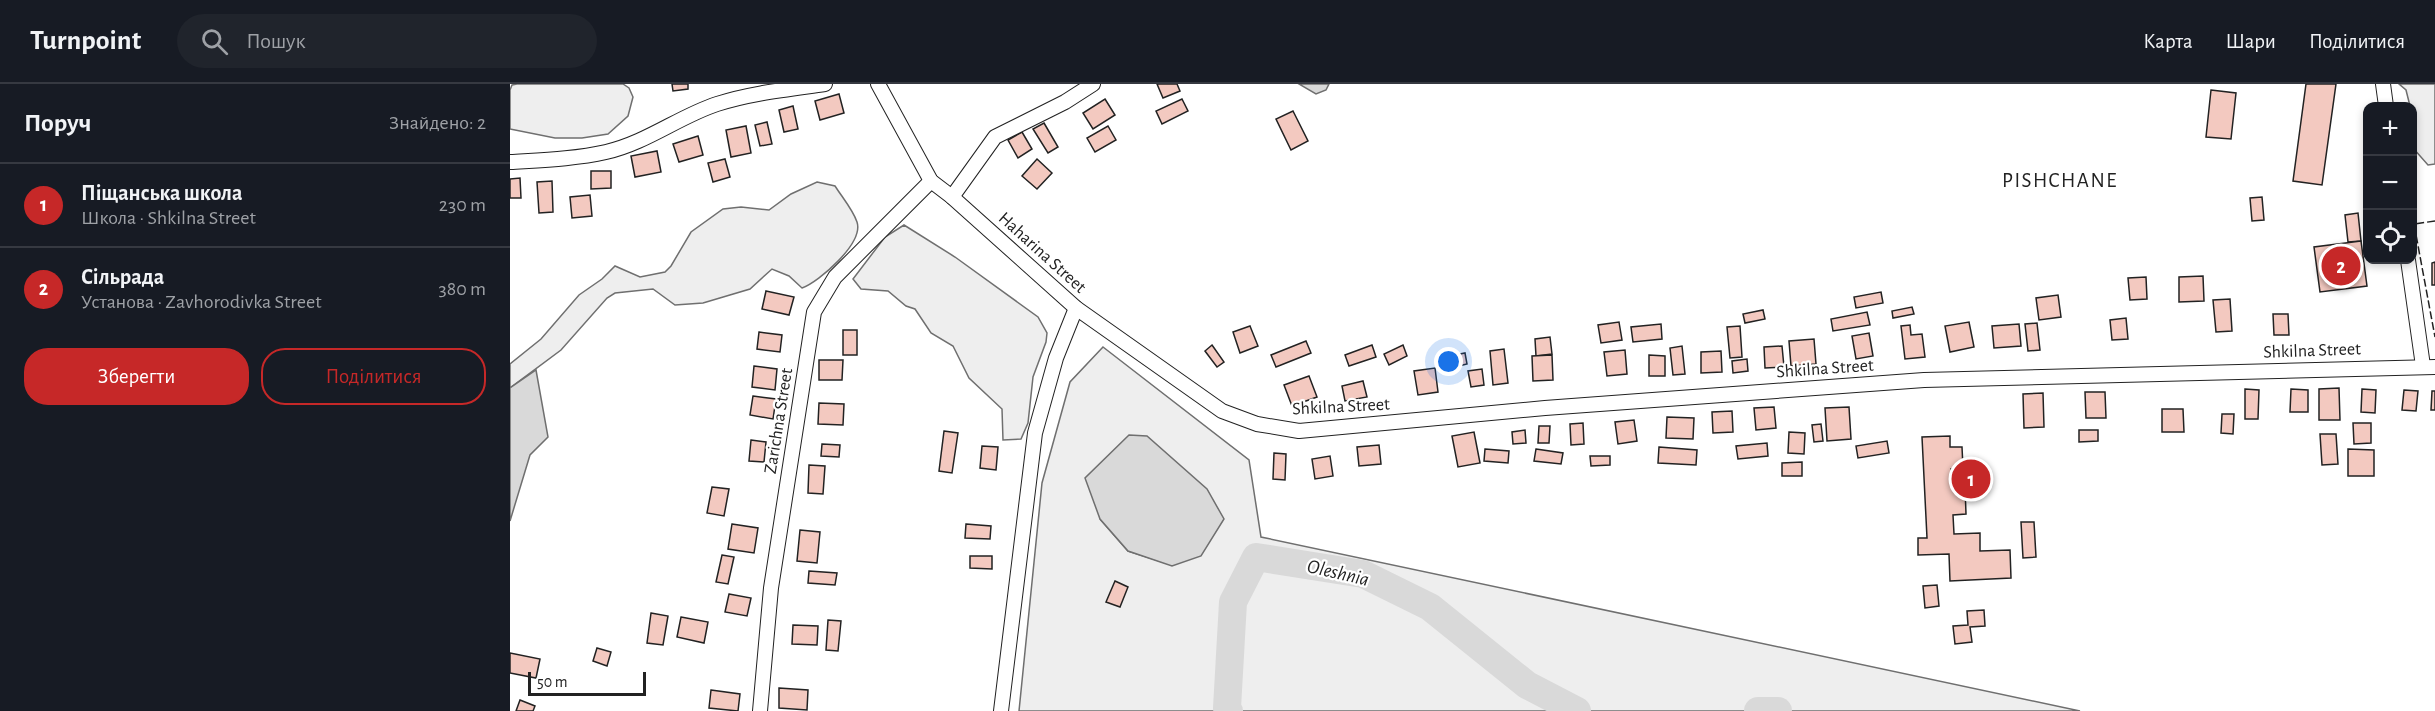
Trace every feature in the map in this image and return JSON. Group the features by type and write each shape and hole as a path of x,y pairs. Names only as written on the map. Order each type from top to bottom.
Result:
{"street":[{"path":"510,162 608,152 657,133 716,105 784,90 825,84"},
{"name":"Haharina Street","path":"878,84 931,181 952,196 1076,308 1222,411"},
{"path":"952,196 995,137 1065,102 1093,84"},
{"path":"2383,84 2385,102"},
{"name":"Zarichna Street","path":"760,711 771,588 814,312 835,277 931,181"},
{"path":"2409,264 2429,366"},
{"path":"1001,711 1035,433 1056,358 1076,308"},
{"name":"Shkilna Street","path":"1222,411 1257,424 1299,431 1545,408 1924,380 2429,366"}],"shaded area":[{"path":"623,84 629,88 633,97 628,116 608,134 582,138 555,138 510,129 510,90 512,85"},
{"path":"1299,84 1329,84 1326,90 1316,94"},
{"path":"2399,84 2435,84 2435,164 2428,165 2417,153 2417,102 2409,102 2406,90"},
{"path":"817,182 835,186 857,222 854,240 847,251 819,278 802,288 789,276 772,269 750,289 703,303 675,305 653,289 615,293 607,298 561,350 510,388 510,364 541,339 579,295 602,279 615,266 640,277 665,272 691,232 723,209 741,207 769,210 791,194"},
{"path":"904,225 955,257 1038,317 1047,333 1033,377 1028,423 1021,439 1003,440 1002,409 969,378 953,346 931,333 915,309 906,306 888,291 861,289 853,279 885,237"},
{"path":"1103,347 1249,460 1261,537 2080,711 1019,711 1042,483 1070,382","holes":["1100,519 1172,565 1128,551"]},
{"path":"536,370 548,437 530,455 510,521 510,388"},
{"path":"1129,435 1147,436 1207,489 1224,519 1201,556 1172,566 1128,551 1100,519 1085,478"}],"building":[{"path":"672,84 688,84 688,89 673,91"},
{"path":"1157,84 1177,84 1180,91 1163,98"},
{"path":"2306,84 2336,84 2322,185 2293,181"},
{"path":"2211,90 2236,93 2231,139 2206,137"},
{"path":"839,94 844,113 820,120 815,101"},
{"path":"1105,99 1115,115 1093,129 1083,113"},
{"path":"1182,99 1188,111 1162,124 1156,111"},
{"path":"793,106 798,129 784,132 779,110"},
{"path":"1293,111 1308,141 1291,150 1276,119"},
{"path":"767,122 772,144 760,146 755,125"},
{"path":"1044,123 1058,147 1048,153 1033,129"},
{"path":"746,126 751,153 731,157 726,130"},
{"path":"1108,126 1116,140 1095,152 1087,138"},
{"path":"1022,132 1032,149 1018,158 1008,140"},
{"path":"698,136 703,155 679,162 673,144"},
{"path":"657,151 661,172 635,177 631,156"},
{"path":"725,159 730,177 713,182 708,163"},
{"path":"1037,159 1052,173 1037,189 1022,176"},
{"path":"591,171 611,171 611,188 591,189"},
{"path":"520,178 521,198 510,198 510,179"},
{"path":"552,181 553,212 539,213 537,182"},
{"path":"590,195 592,216 572,218 570,197"},
{"path":"2262,197 2264,220 2252,221 2250,198"},
{"path":"2358,213 2361,241 2348,242 2345,215"},
{"path":"2361,241 2367,286 2320,292 2314,247"},
{"path":"2435,262 2435,285 2432,285 2432,263"},
{"path":"2203,276 2204,301 2179,302 2179,277"},
{"path":"2146,277 2147,299 2130,300 2128,278"},
{"path":"766,291 794,297 789,315 762,309"},
{"path":"1881,292 1883,303 1856,308 1854,297"},
{"path":"2058,295 2061,317 2039,320 2036,298"},
{"path":"2230,299 2232,331 2216,332 2213,300"},
{"path":"1912,307 1914,314 1893,318 1892,311"},
{"path":"1763,310 1765,319 1745,323 1743,314"},
{"path":"1867,312 1870,325 1833,331 1831,319"},
{"path":"2273,314 2288,314 2289,335 2274,335"},
{"path":"2126,318 2128,339 2112,340 2110,320"},
{"path":"1619,322 1622,340 1601,343 1598,325"},
{"path":"1969,322 1974,347 1950,352 1945,326"},
{"path":"2037,323 2040,350 2028,351 2025,324"},
{"path":"1661,324 1662,339 1633,342 1631,327"},
{"path":"2019,324 2021,346 1994,348 1992,326"},
{"path":"1910,325 1911,335 1922,334 1925,357 1905,359 1901,326"},
{"path":"1250,326 1258,346 1240,353 1233,332"},
{"path":"1740,326 1742,357 1730,358 1727,327"},
{"path":"843,330 857,330 857,355 843,355"},
{"path":"759,332 782,335 780,352 757,349"},
{"path":"1869,333 1873,356 1856,359 1852,336"},
{"path":"1550,337 1552,354 1536,356 1535,339"},
{"path":"1814,339 1816,364 1791,366 1789,341"},
{"path":"1306,341 1311,353 1276,367 1271,355"},
{"path":"1212,345 1224,362 1217,367 1205,351"},
{"path":"1372,345 1376,357 1349,366 1345,355"},
{"path":"1403,345 1407,356 1389,365 1384,354"},
{"path":"1682,346 1685,374 1673,375 1670,348"},
{"path":"1782,346 1784,367 1765,368 1764,347"},
{"path":"1504,349 1508,383 1493,385 1490,351"},
{"path":"1625,350 1627,374 1607,376 1604,352"},
{"path":"1721,351 1722,372 1701,373 1701,352"},
{"path":"1465,353 1467,364 1447,369 1445,357"},
{"path":"1552,355 1553,380 1533,381 1532,356"},
{"path":"1649,355 1665,356 1665,376 1649,376"},
{"path":"1747,359 1748,371 1733,373 1732,361"},
{"path":"819,360 843,360 842,380 819,380"},
{"path":"754,366 777,369 775,390 752,387"},
{"path":"1435,368 1438,392 1418,395 1414,371"},
{"path":"1482,369 1484,385 1471,387 1468,371"},
{"path":"1309,376 1317,397 1292,406 1284,385"},
{"path":"1363,381 1367,397 1345,401 1342,386"},
{"path":"2339,388 2340,420 2319,420 2319,389"},
{"path":"2245,389 2259,390 2258,419 2245,419"},
{"path":"2291,389 2308,390 2308,412 2290,412"},
{"path":"2362,389 2376,390 2375,413 2361,412"},
{"path":"2404,390 2418,391 2416,411 2402,410"},
{"path":"2432,391 2435,391 2435,410 2431,410"},
{"path":"2085,392 2105,392 2106,418 2086,418"},
{"path":"2043,393 2044,427 2024,428 2023,394"},
{"path":"753,396 776,399 773,419 750,415"},
{"path":"819,403 844,404 843,425 818,424"},
{"path":"1774,407 1776,428 1756,430 1754,408"},
{"path":"1849,407 1851,439 1827,441 1825,408"},
{"path":"2162,409 2183,409 2184,432 2162,432"},
{"path":"1732,411 1733,432 1713,433 1712,412"},
{"path":"2222,414 2234,414 2233,434 2221,433"},
{"path":"1667,417 1694,418 1693,439 1666,438"},
{"path":"1634,420 1637,441 1618,444 1615,422"},
{"path":"1583,423 1584,444 1571,445 1570,424"},
{"path":"2353,423 2371,423 2371,443 2354,444"},
{"path":"1821,424 1823,441 1814,442 1812,425"},
{"path":"1539,426 1550,426 1549,443 1538,443"},
{"path":"1525,430 1526,443 1513,444 1512,432"},
{"path":"2079,430 2098,430 2098,441 2079,442"},
{"path":"944,431 958,433 952,473 939,471"},
{"path":"1474,432 1480,463 1458,467 1452,436"},
{"path":"1789,432 1805,433 1804,454 1788,453"},
{"path":"2320,434 2336,434 2338,464 2322,465"},
{"path":"1950,436 1950,447 1962,447 1963,468 1951,469 1952,487 1965,486 1966,514 1953,515 1954,534 1980,533 1980,551 2010,550 2011,578 1950,581 1949,554 1918,555 1918,538 1927,538 1922,437"},
{"path":"751,440 766,442 764,462 749,461"},
{"path":"1887,441 1889,453 1858,458 1856,446"},
{"path":"1767,443 1768,456 1738,459 1736,446"},
{"path":"822,444 840,445 839,457 821,456"},
{"path":"1379,445 1381,464 1359,466 1357,447"},
{"path":"982,446 998,447 996,470 980,468"},
{"path":"1659,447 1697,450 1696,465 1658,463"},
{"path":"1485,449 1509,451 1508,463 1484,461"},
{"path":"1536,449 1563,453 1561,464 1534,461"},
{"path":"2348,449 2374,450 2374,476 2348,476"},
{"path":"1274,453 1286,454 1285,480 1273,479"},
{"path":"1330,456 1333,476 1315,479 1312,459"},
{"path":"1590,456 1610,456 1610,465 1591,466"},
{"path":"1802,462 1802,476 1782,476 1782,463"},
{"path":"809,465 825,466 823,494 808,493"},
{"path":"712,487 729,489 724,516 707,513"},
{"path":"2021,522 2034,522 2036,557 2023,558"},
{"path":"732,524 758,528 754,553 728,549"},
{"path":"966,524 991,526 990,539 965,538"},
{"path":"800,530 820,532 817,563 797,561"},
{"path":"722,555 734,557 728,584 716,582"},
{"path":"970,556 992,556 992,569 970,568"},
{"path":"809,571 837,573 835,585 808,583"},
{"path":"1115,581 1128,587 1120,607 1106,602"},
{"path":"1937,585 1939,606 1925,608 1923,586"},
{"path":"729,594 751,598 747,616 725,612"},
{"path":"1984,610 1985,626 1970,627 1972,642 1955,644 1953,626 1968,625 1967,611"},
{"path":"651,613 668,616 663,645 647,643"},
{"path":"681,617 708,622 704,643 677,637"},
{"path":"828,620 841,621 838,651 826,650"},
{"path":"793,625 818,626 817,645 792,644"},
{"path":"597,648 611,652 607,666 593,661"},
{"path":"510,653 540,659 536,678 510,673"},
{"path":"779,688 808,690 807,710 779,708"},
{"path":"711,690 740,694 738,711 709,708"},
{"path":"520,700 535,706 533,711 516,711"}],"waterway":[{"name":"Oleshnia","path":"1229,711 1227,708 1233,602 1256,557 1363,574 1430,607 1527,685 1577,711"},
{"name":"Oleshnia","path":"1758,711 1778,711"}],"fence":[{"path":"2435,221 2414,224 2435,337"}],"place":[{"name":"Сільрада","path":"2341,266"},
{"name":"Піщанська школа","path":"1971,479"}],"district":[{"name":"PISHCHANE","path":"2060,180"}]}
